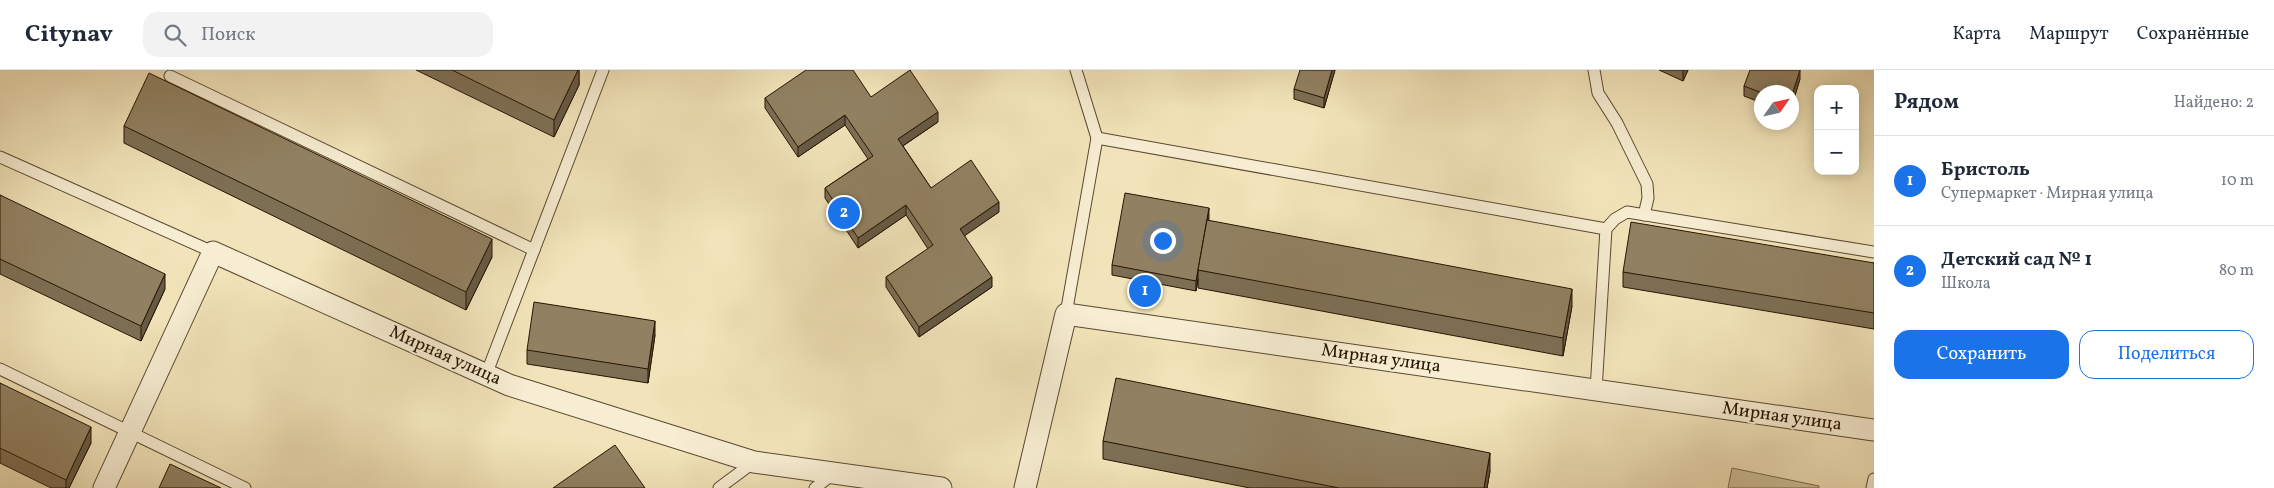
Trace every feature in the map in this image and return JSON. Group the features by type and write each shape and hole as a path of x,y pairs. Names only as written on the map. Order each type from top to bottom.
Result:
{"street":[{"name":"Мирная улица","path":"213,252 509,385 754,462 941,488"},
{"path":"104,488 213,252"},
{"name":"Мирная улица","path":"1066,314 1874,430"},
{"path":"1025,488 1066,314"}],"lane":[{"path":"486,375 603,70"},
{"path":"1066,314 1097,138 1076,70"},
{"path":"1594,70 1598,93 1617,123 1647,184 1648,198 1644,215"},
{"path":"170,76 534,250"},
{"path":"1097,138 1606,229"},
{"path":"0,157 213,252"},
{"path":"1596,390 1606,229 1615,219 1627,212 1874,252"},
{"path":"0,369 244,488"},
{"path":"719,488 754,462"},
{"path":"815,488 834,473"},
{"path":"1872,488 1874,479"}],"shaded area":[{"path":"1732,468 1819,486 1819,488 1728,488"}],"building":[{"path":"452,70 578,70 554,120"},
{"path":"806,70 853,70 871,97 910,70 938,112 898,139 931,188 971,160 999,202 960,229 992,277 919,327 886,277 933,245 906,205 858,238 825,188 873,156 845,115 798,147 765,98"},
{"path":"1300,70 1332,70 1324,98 1294,89"},
{"path":"1750,70 1800,70 1795,85 1754,85 1754,90 1744,86"},
{"path":"149,73 492,239 466,292 124,126"},
{"path":"1125,193 1209,208 1196,281 1112,265"},
{"path":"0,195 165,274 141,326 0,259"},
{"path":"1207,220 1572,289 1563,338 1198,270"},
{"path":"1631,222 1874,263 1874,313 1623,272"},
{"path":"534,302 655,321 648,369 527,350"},
{"path":"1116,378 1490,453 1484,488 1339,488 1103,441"},
{"path":"0,383 91,427 66,480 0,448"},
{"path":"615,445 645,488 553,488"},
{"path":"170,464 221,488 159,488"}],"place":[{"name":"Детский сад № 1","path":"844,213"},
{"name":"Бристоль","path":"1145,291"}]}
